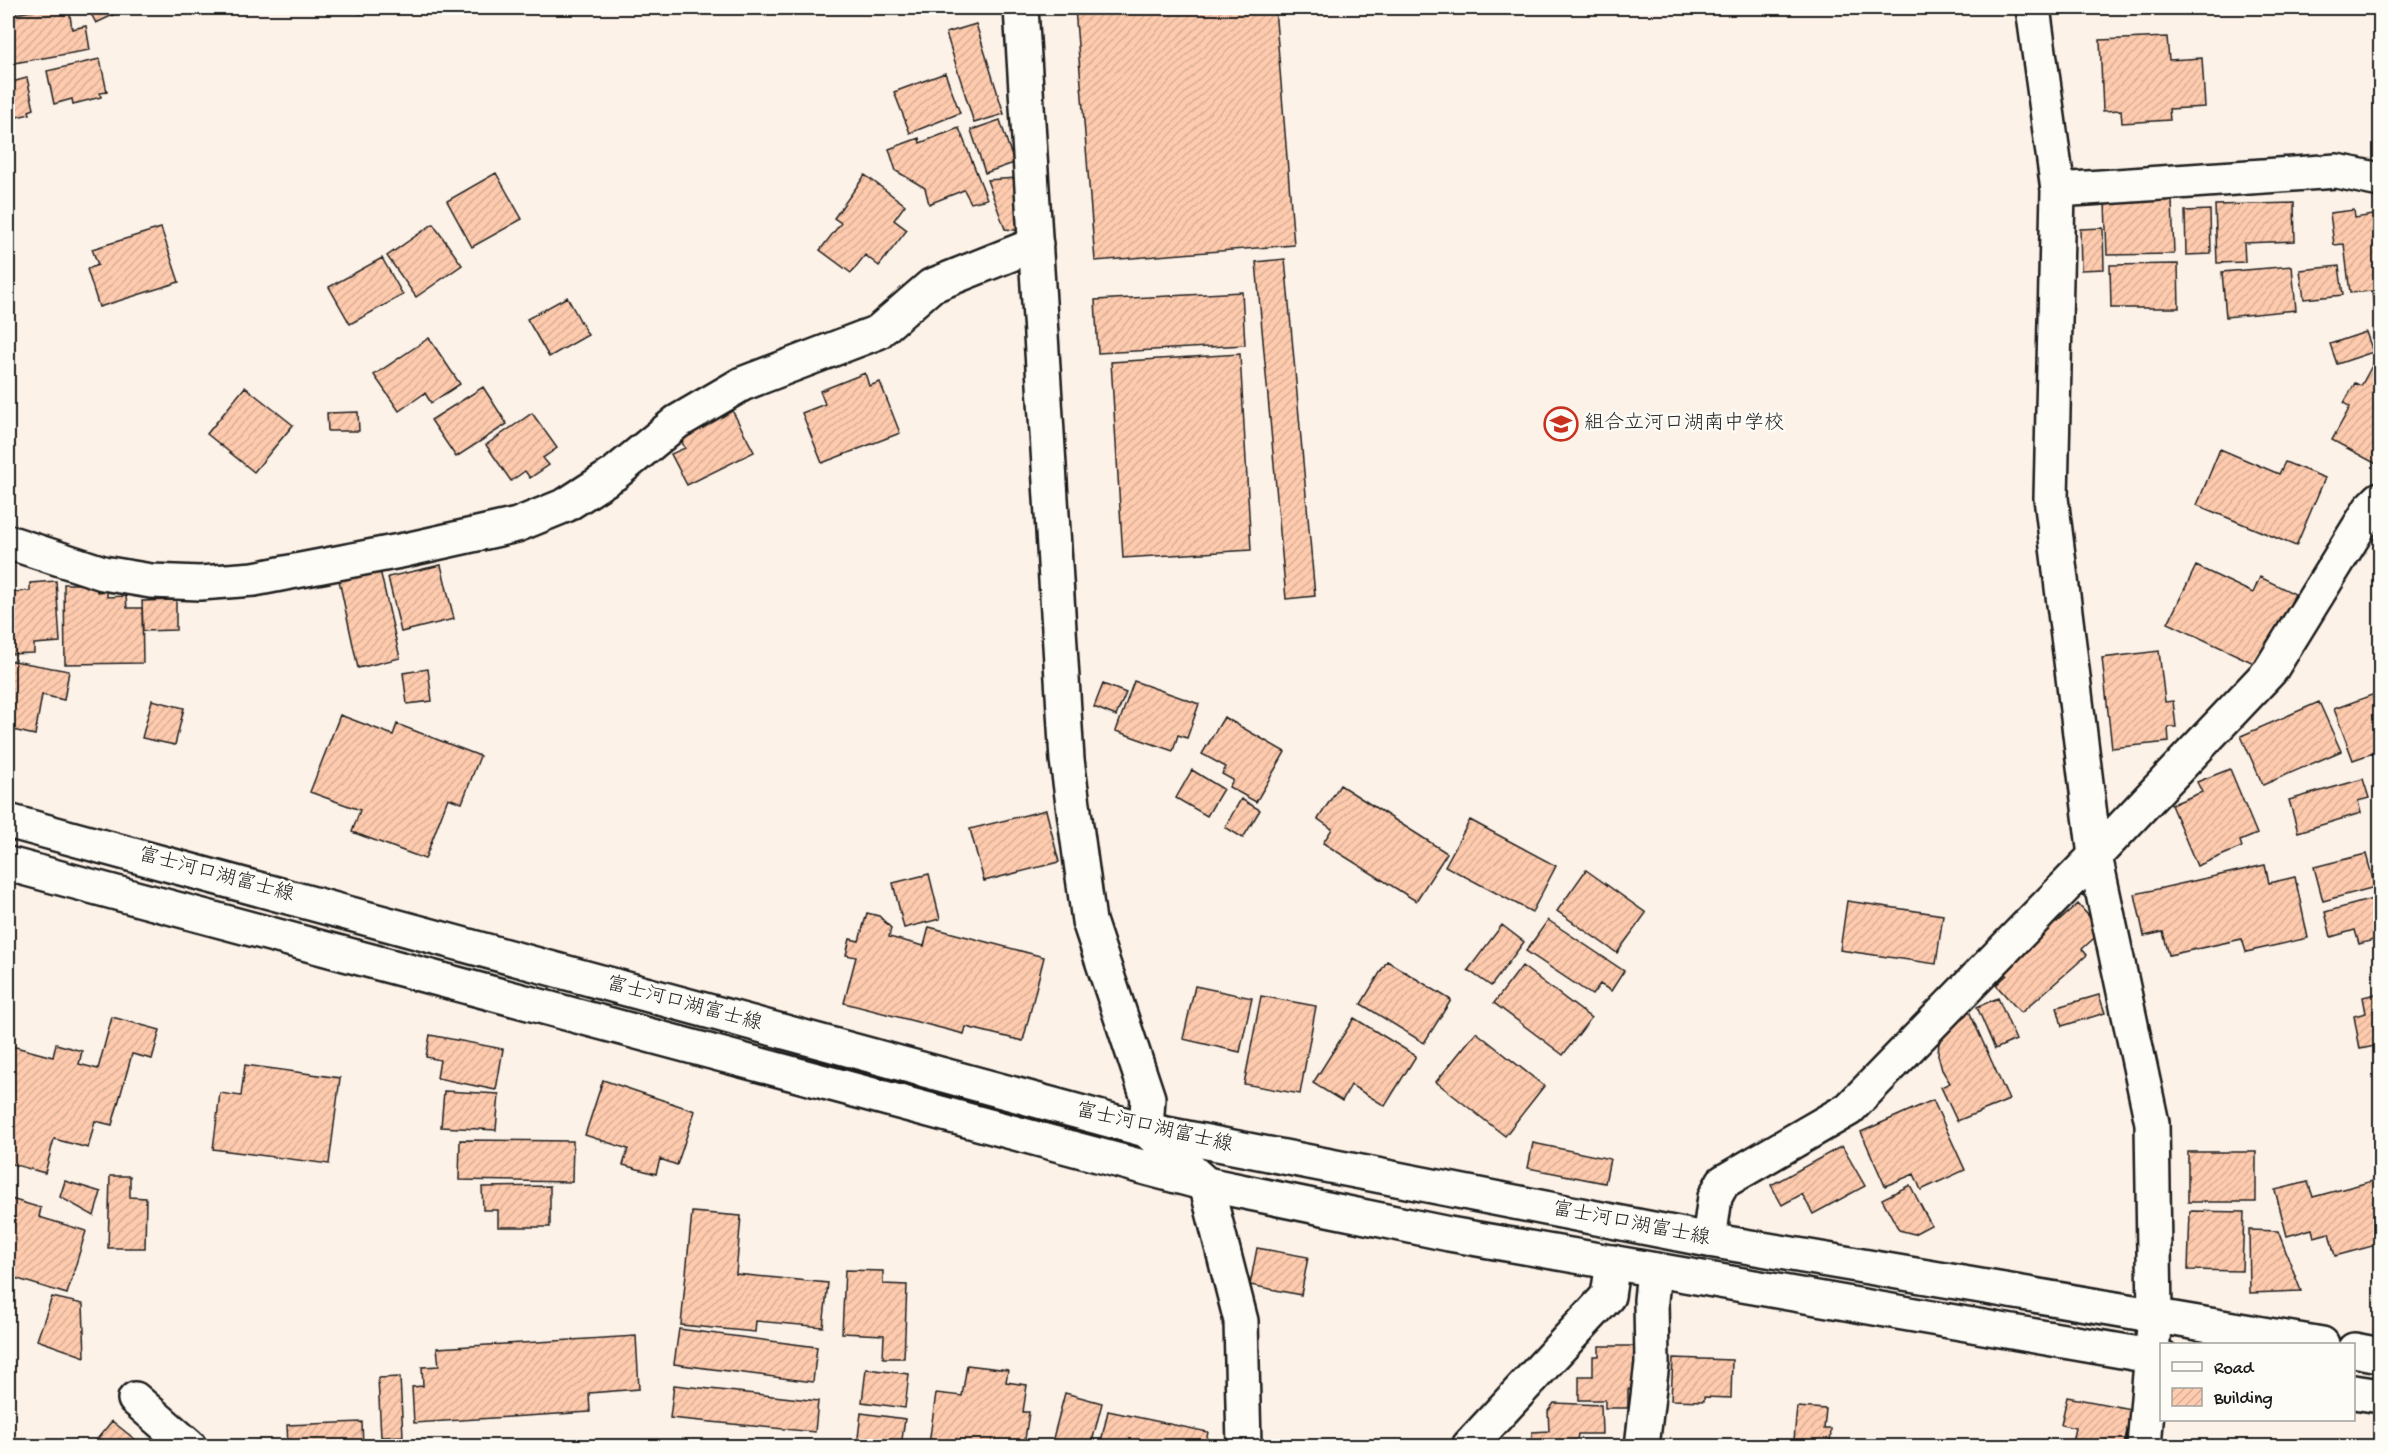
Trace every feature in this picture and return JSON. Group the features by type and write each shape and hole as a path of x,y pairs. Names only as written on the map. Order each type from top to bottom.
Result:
{"street":[{"path":"1021,8 1067,760 1089,921 1148,1098 1146,1130 1206,1184 1240,1321 1244,1446"},
{"path":"2033,8 2058,190 2051,498 2095,856 2152,1123 2156,1357 2144,1446"},
{"path":"2058,190 2337,171 2380,180"},
{"path":"8,542 103,573 151,581 200,583 254,579 405,550 517,525 566,505 614,474 677,422 742,384 878,332 931,286 1036,244"},
{"path":"1709,1240 1715,1197 1723,1182 1849,1109 2095,856 2270,671 2370,508 2380,499"},
{"name":"富士河口湖富士線","path":"8,821 1146,1130 1709,1240 2316,1343"},
{"name":"富士河口湖富士線","path":"8,864 1206,1184 1449,1234 2156,1357"},
{"path":"1469,1446 1608,1296 1613,1262"},
{"path":"1642,1446 1652,1363 1651,1300 1654,1270"},
{"path":"2355,1350 2380,1355"},
{"path":"2355,1392 2380,1396"},
{"path":"135,1399 189,1446"}],"building":[{"path":"51,8 69,8 72,29 86,26 90,50 8,64 8,15"},
{"path":"88,8 128,8 96,23"},
{"path":"357,8 376,8 360,14"},
{"path":"1075,8 1275,8 1294,245 1095,261"},
{"path":"976,24 1004,114 974,123 946,33"},
{"path":"2167,37 2169,60 2202,58 2205,107 2169,109 2170,120 2122,123 2121,110 2103,111 2100,40"},
{"path":"100,59 107,92 100,93 101,97 73,104 72,99 54,104 47,71"},
{"path":"945,73 960,113 910,133 894,92"},
{"path":"27,78 34,109 29,111 30,114 8,119 8,83"},
{"path":"1000,120 1014,163 985,173 971,130"},
{"path":"959,128 987,199 971,203 964,190 929,204 925,188 896,171 889,149 919,138 920,143"},
{"path":"496,173 522,219 472,247 447,201"},
{"path":"865,175 905,205 894,220 907,230 879,266 865,255 851,273 820,250 841,223 834,218"},
{"path":"1017,178 1025,231 1005,229 987,180"},
{"path":"2172,200 2174,254 2107,255 2105,202"},
{"path":"2294,203 2295,241 2244,243 2245,262 2217,263 2215,205"},
{"path":"2210,210 2211,254 2186,255 2185,211"},
{"path":"2354,210 2355,218 2380,214 2380,317 2375,317 2372,291 2350,293 2344,244 2334,245 2330,213"},
{"path":"433,224 462,265 416,297 387,256"},
{"path":"161,228 179,282 99,307 87,269 98,265 92,249"},
{"path":"2103,228 2104,269 2081,270 2080,229"},
{"path":"382,258 403,295 350,324 329,287"},
{"path":"1285,259 1315,596 1286,599 1256,262"},
{"path":"2178,264 2179,308 2111,308 2110,265"},
{"path":"2292,266 2296,310 2226,317 2222,272"},
{"path":"2339,266 2343,295 2304,299 2300,270"},
{"path":"1242,292 1245,345 1098,353 1095,300"},
{"path":"567,297 588,335 549,357 527,319"},
{"path":"2366,332 2373,352 2337,364 2330,344"},
{"path":"429,338 460,384 431,403 425,393 399,411 374,375"},
{"path":"2380,351 2380,466 2332,440 2350,407 2344,403 2355,383 2361,386"},
{"path":"1240,354 1251,550 1123,558 1111,362"},
{"path":"865,373 869,386 880,382 900,433 822,463 802,413 825,404 820,391"},
{"path":"245,387 293,425 254,472 207,434"},
{"path":"483,387 507,424 456,457 431,420"},
{"path":"732,410 754,452 687,485 671,454 685,448 679,437"},
{"path":"358,412 359,431 328,431 327,413"},
{"path":"532,413 557,448 543,458 549,465 530,478 525,471 511,481 486,445"},
{"path":"2220,449 2279,474 2285,462 2325,478 2296,546 2197,505"},
{"path":"441,565 454,619 401,632 388,577"},
{"path":"2196,566 2253,593 2260,577 2295,594 2260,666 2168,623"},
{"path":"380,570 400,658 358,668 339,580"},
{"path":"56,581 60,642 34,644 34,653 8,654 8,628 15,627 12,592 30,591 30,583"},
{"path":"64,584 96,584 97,592 107,591 107,597 126,596 127,608 142,608 143,663 65,664"},
{"path":"176,600 176,630 143,631 142,601"},
{"path":"2159,651 2165,702 2173,701 2176,727 2168,727 2169,742 2112,748 2102,658"},
{"path":"8,660 69,671 64,700 42,695 35,735 8,729"},
{"path":"428,669 432,701 407,704 403,673"},
{"path":"1134,681 1199,704 1187,738 1178,735 1173,751 1116,731"},
{"path":"1103,684 1126,693 1116,716 1094,707"},
{"path":"2380,692 2380,775 2373,753 2353,760 2334,709"},
{"path":"152,700 184,708 175,745 142,738"},
{"path":"2319,702 2341,751 2263,785 2241,736"},
{"path":"340,715 393,735 397,724 480,756 462,803 448,798 425,859 352,832 360,810 310,792"},
{"path":"1224,717 1285,752 1256,802 1229,787 1233,780 1222,774 1226,767 1202,754"},
{"path":"2230,769 2257,834 2240,841 2242,847 2197,866 2171,805 2202,792 2197,782"},
{"path":"1192,770 1223,789 1207,816 1176,798"},
{"path":"2363,779 2369,798 2358,801 2361,813 2298,832 2289,800"},
{"path":"1340,785 1447,853 1416,901 1323,843 1332,829 1318,819"},
{"path":"1241,799 1260,810 1243,838 1225,827"},
{"path":"1046,810 1059,862 984,881 970,829"},
{"path":"1470,820 1556,866 1532,912 1445,866"},
{"path":"2366,854 2375,887 2323,901 2314,867"},
{"path":"2265,865 2269,883 2295,877 2308,938 2246,952 2242,939 2169,955 2163,932 2144,936 2135,894"},
{"path":"1586,870 1646,913 1617,953 1557,911"},
{"path":"929,874 940,919 904,928 893,883"},
{"path":"2380,897 2380,938 2359,944 2355,930 2331,937 2325,912"},
{"path":"1847,901 1943,915 1936,964 1840,950"},
{"path":"2078,904 2102,931 2082,949 2087,955 2021,1013 1996,985 2007,975 1999,966 2052,919 2057,923"},
{"path":"867,913 879,916 891,928 889,937 924,946 929,927 1044,957 1023,1041 966,1027 964,1034 844,1003 856,957 846,955 850,939 859,941"},
{"path":"1548,920 1624,971 1611,991 1600,984 1592,995 1526,951"},
{"path":"1502,925 1524,942 1491,986 1468,970"},
{"path":"1387,961 1451,1000 1424,1043 1361,1004"},
{"path":"1522,966 1591,1018 1563,1055 1494,1003"},
{"path":"1195,986 1252,998 1240,1052 1183,1039"},
{"path":"2380,993 2380,1045 2360,1049 2354,1016 2366,1013 2363,997"},
{"path":"2099,995 2105,1013 2062,1026 2057,1007"},
{"path":"1261,996 1316,1006 1300,1094 1244,1084"},
{"path":"1998,998 2016,1040 1995,1049 1977,1007"},
{"path":"1969,1011 2009,1100 1957,1121 1941,1087 1950,1083 1942,1070 1938,1055 1939,1041 1947,1029"},
{"path":"112,1017 160,1030 152,1059 132,1054 112,1125 95,1121 88,1148 54,1139 45,1173 8,1163 8,1045 53,1057 56,1044 82,1051 79,1064 98,1069"},
{"path":"1354,1018 1416,1056 1385,1106 1351,1085 1342,1101 1313,1083"},
{"path":"1476,1032 1544,1086 1505,1136 1436,1082"},
{"path":"430,1035 503,1049 496,1090 437,1078 440,1060 426,1057"},
{"path":"245,1065 340,1078 329,1164 213,1149 220,1093 241,1096"},
{"path":"603,1080 695,1111 677,1165 660,1159 656,1174 623,1165 628,1149 585,1135"},
{"path":"444,1091 499,1094 496,1130 441,1127"},
{"path":"1933,1100 1965,1170 1921,1190 1914,1174 1885,1186 1861,1132"},
{"path":"460,1140 573,1141 572,1182 459,1180"},
{"path":"1533,1143 1610,1159 1605,1183 1528,1168"},
{"path":"1842,1146 1865,1186 1813,1214 1802,1194 1782,1205 1771,1185"},
{"path":"2188,1152 2256,1152 2256,1202 2188,1202"},
{"path":"110,1176 130,1176 130,1197 146,1198 145,1248 108,1248"},
{"path":"2380,1179 2380,1244 2335,1256 2329,1233 2314,1237 2312,1229 2287,1236 2275,1190 2308,1182 2313,1197"},
{"path":"65,1181 101,1192 94,1216 60,1197"},
{"path":"1910,1185 1931,1225 1914,1234 1899,1230 1882,1199"},
{"path":"550,1186 550,1227 498,1227 498,1210 483,1210 482,1187"},
{"path":"11,1199 41,1208 39,1217 86,1231 67,1294 8,1276 8,1209"},
{"path":"2190,1211 2244,1212 2242,1271 2188,1270"},
{"path":"692,1212 741,1216 736,1274 828,1283 823,1327 756,1321 755,1332 681,1325"},
{"path":"2249,1230 2278,1231 2301,1291 2250,1293"},
{"path":"1257,1248 1308,1257 1301,1295 1250,1285"},
{"path":"845,1270 883,1271 883,1284 907,1285 904,1358 883,1358 884,1335 842,1333"},
{"path":"52,1297 83,1304 85,1357 37,1340"},
{"path":"679,1329 817,1347 813,1382 674,1364"},
{"path":"636,1336 639,1389 589,1393 590,1412 414,1423 412,1387 423,1386 422,1367 439,1366 437,1348"},
{"path":"1599,1346 1635,1346 1635,1389 1628,1389 1628,1408 1605,1408 1605,1400 1579,1400 1579,1376 1593,1376 1593,1356 1599,1356"},
{"path":"1673,1358 1732,1360 1731,1398 1704,1397 1704,1401 1671,1400"},
{"path":"967,1365 1008,1370 1006,1382 1027,1385 1023,1412 1029,1412 1024,1446 929,1444 936,1393 962,1396"},
{"path":"866,1369 909,1374 905,1408 862,1402"},
{"path":"400,1377 403,1436 381,1437 378,1378"},
{"path":"674,1385 818,1401 815,1432 670,1418"},
{"path":"1065,1393 1102,1403 1091,1446 1051,1446"},
{"path":"2067,1397 2131,1409 2124,1446 2071,1446 2075,1428 2061,1425"},
{"path":"1554,1403 1601,1405 1602,1434 1578,1434 1576,1446 1531,1446 1532,1432 1549,1431 1548,1411"},
{"path":"1797,1407 1826,1409 1824,1429 1831,1429 1830,1445 1849,1446 1808,1446 1808,1440 1794,1440"},
{"path":"1108,1411 1208,1432 1205,1446 1100,1446"},
{"path":"861,1413 905,1419 901,1446 857,1446"},
{"path":"112,1421 142,1445 107,1446 98,1438"},
{"path":"362,1422 363,1446 288,1446 287,1425"}],"place":[{"name":"組合立河口湖南中学校","path":"1561,424"}]}
